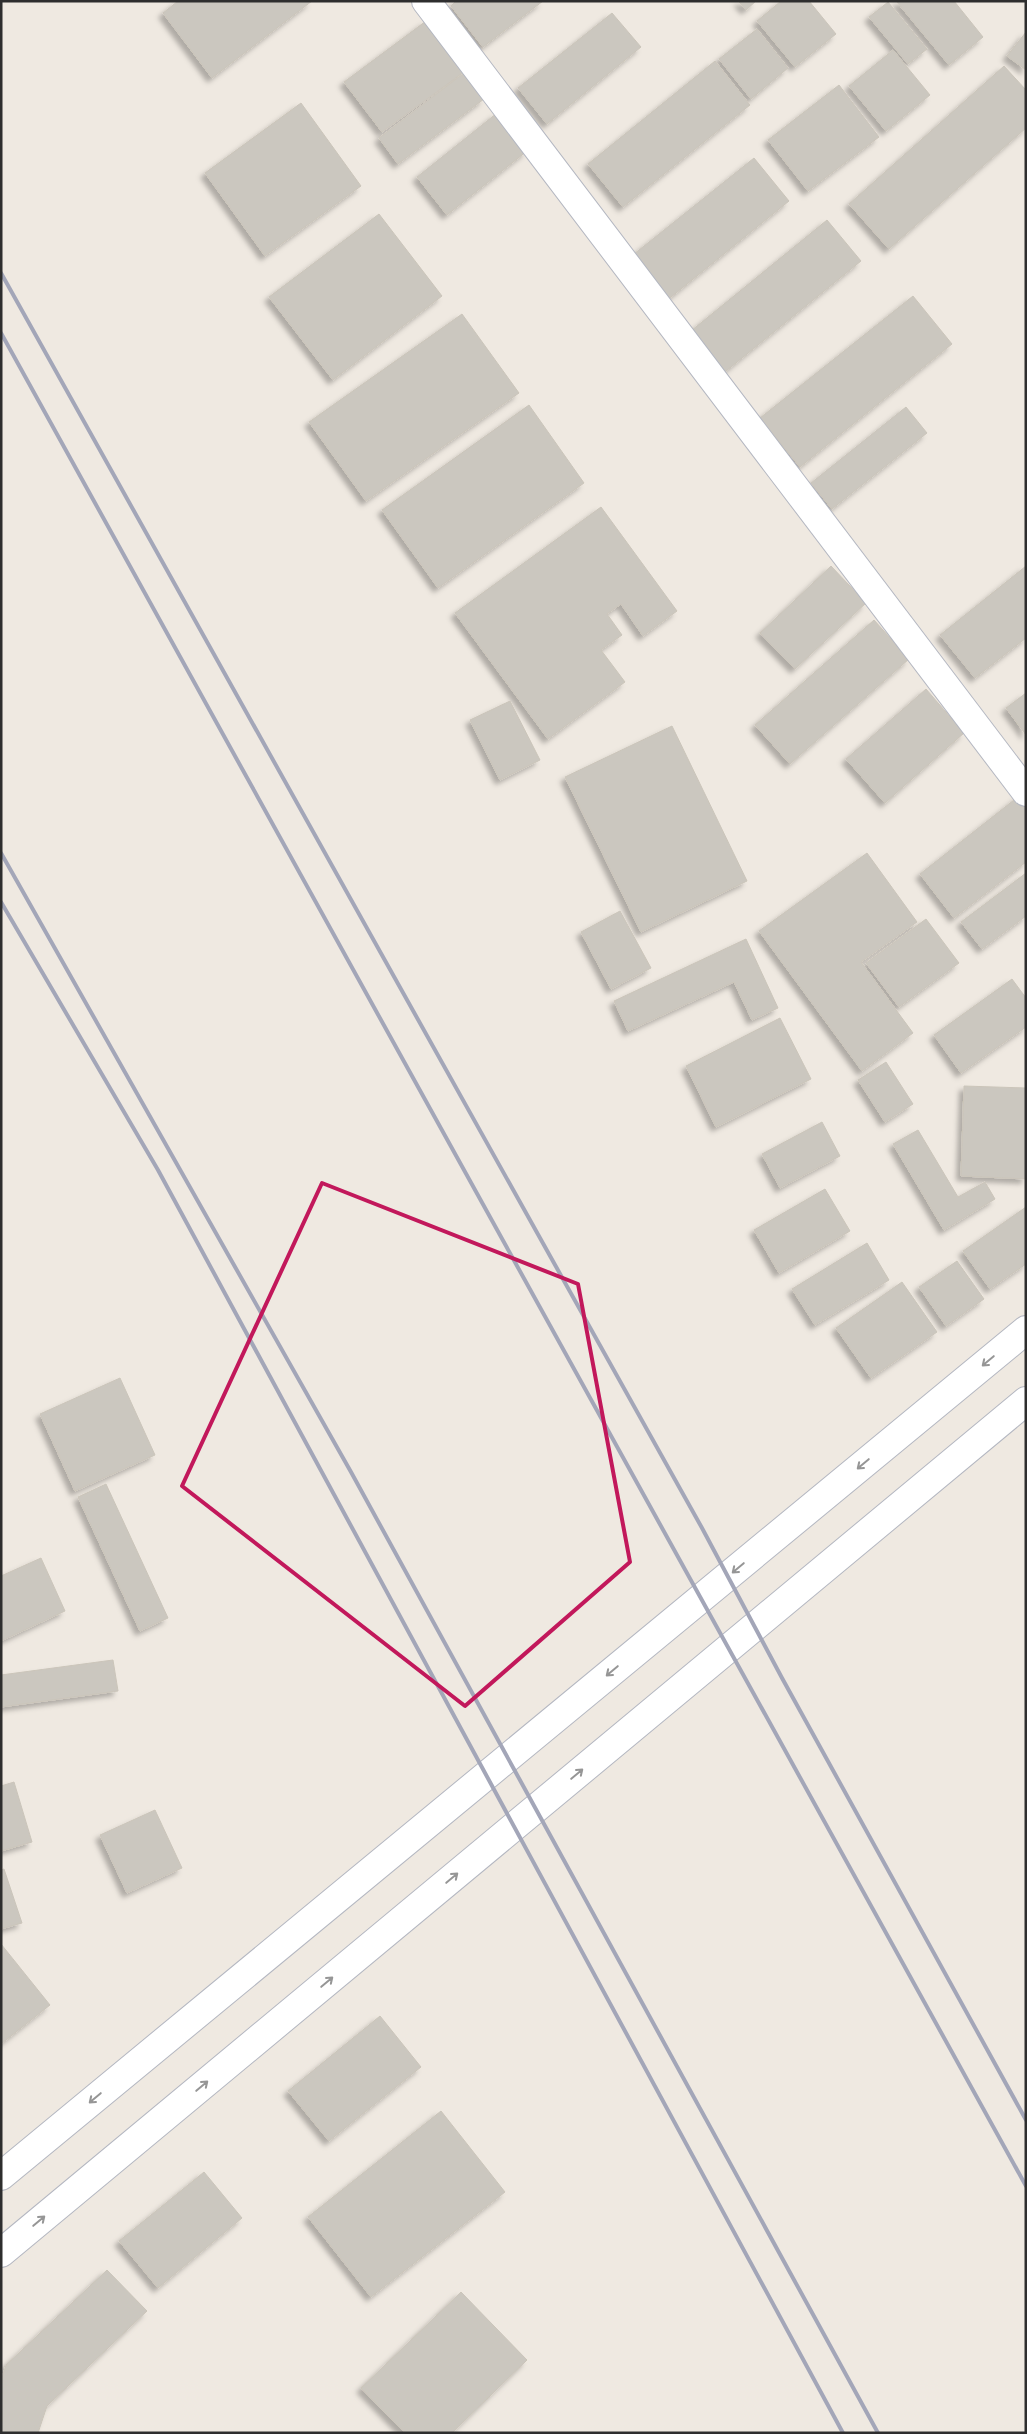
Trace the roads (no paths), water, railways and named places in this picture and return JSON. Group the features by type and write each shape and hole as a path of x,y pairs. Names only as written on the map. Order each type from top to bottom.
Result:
{"street":[{"path":"426,1 1026,792"},
{"path":"1,2176 1026,1330"},
{"path":"1,2253 1026,1401"}],"railway":[{"path":"1,273 702,1528 782,1678 1026,2120"},
{"path":"1,333 1026,2186"},
{"path":"1,853 351,1472 878,2433"},
{"path":"1,902 158,1170 843,2433"}]}
